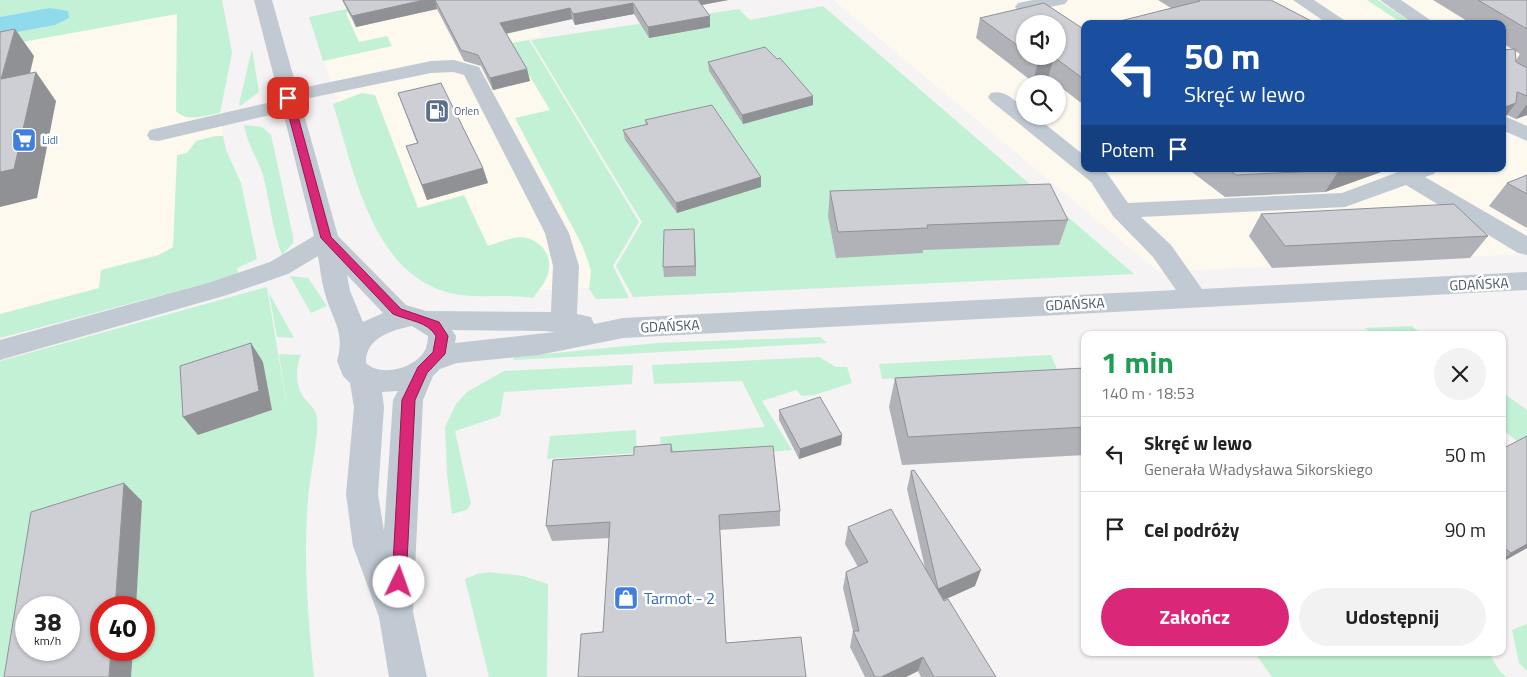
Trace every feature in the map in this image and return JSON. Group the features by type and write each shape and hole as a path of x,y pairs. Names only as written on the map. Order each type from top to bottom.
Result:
{"street":[{"path":"263,0 326,238 336,291 354,332 355,346 351,361 352,368 363,378 376,382 392,382 428,366"},
{"path":"1024,8 1059,0"},
{"path":"1302,0 1334,20"},
{"path":"1389,0 1421,20"},
{"path":"158,135 431,67 454,66 472,71 558,233 566,253 568,273 563,322"},
{"path":"998,97 1081,164"},
{"path":"1091,172 1099,178 1121,211 1162,250 1195,298"},
{"path":"1121,211 1346,200 1416,173 1527,247"},
{"path":"326,238 389,304 435,325 442,336 442,344 408,400 397,617"},
{"path":"0,350 227,286 279,268 326,238"},
{"name":"GDAŃSKA","path":"428,366 455,353 539,345 623,328 1527,281"},
{"path":"355,346 362,336 384,322 419,319"},
{"name":"GDAŃSKA","path":"419,319 563,322 623,328"},
{"path":"363,378 368,407 362,494 370,546 397,617 408,677"}],"shaded area":[{"path":"210,0 236,272 0,333 0,18"},
{"path":"387,0 523,7 542,36 526,39 635,222 598,287 528,291 374,212 309,17"},
{"path":"833,0 1527,0 1527,254 1159,272"}],"green space":[{"path":"0,0 222,0 232,53 220,113 186,117 176,111 177,14 0,46"},
{"path":"388,0 402,0 346,13 359,42 387,36 392,46 323,61 309,17"},
{"path":"1367,0 1378,0 1408,20 1397,20"},
{"path":"823,6 1134,274 633,297 616,266 642,222 531,40 739,9 750,20"},
{"path":"529,40 639,222 613,266 629,298 596,299 589,289 591,270 582,245 515,118 550,110 510,43"},
{"path":"252,49 259,92 240,106 239,104"},
{"path":"362,93 375,95 418,208 464,195 488,246 519,237 532,240 543,248 549,260 548,274 533,298 461,295 431,286 407,270 388,247 372,221 360,192 333,104"},
{"path":"244,125 262,127 271,135 293,236 293,243 282,255 263,175"},
{"path":"223,136 226,150 241,183 257,259 237,268 238,275 0,338 0,314 99,288 101,270 159,255 173,247 177,155 187,153 196,141"},
{"path":"290,276 308,278 327,306 311,313"},
{"path":"267,287 288,413 279,354 301,355 297,369 298,385 302,395 314,409 317,416 308,499 306,543 308,610 314,677 0,677 0,361"},
{"path":"269,293 294,338 277,337"},
{"path":"1411,326 1418,331 1369,331 1365,328"},
{"path":"820,337 827,343 513,360 515,357 657,343"},
{"path":"1051,355 1057,369 882,379 879,364"},
{"path":"819,357 836,367 847,367 852,383 814,395 802,396 796,390 762,401 792,450 678,460 679,454 661,448 660,437 765,427 742,381 654,384 652,365"},
{"path":"633,365 632,384 504,392 500,416 455,431 471,504 466,510 452,514 447,474 445,427 456,404 467,392 504,371"},
{"path":"1506,395 1527,410 1527,449 1506,432"},
{"path":"636,430 637,453 547,459 550,436"},
{"path":"489,572 523,576 548,584 547,677 489,677 465,579"},
{"path":"1527,624 1527,671 1519,663 1512,630"},
{"path":"1257,656 1491,656 1499,670 1506,677 1272,677"}],"water":[{"path":"50,8 68,11 69,18 55,25 0,35 0,17"}],"building":[{"path":"343,0 424,0 352,16"},
{"path":"435,0 698,0 710,16 648,27 633,3 573,14 570,8 500,23 527,69 490,78 478,55 461,50"},
{"path":"1271,0 1309,20 1124,20 1200,1"},
{"path":"1478,0 1527,0 1527,29"},
{"path":"1044,3 1062,15 1016,15 1016,44 980,18"},
{"path":"1066,17 1081,27 1081,77 1065,65"},
{"path":"15,29 1,79 36,72 14,169 0,172 0,32"},
{"path":"765,47 777,59 780,58 813,96 742,115 708,62"},
{"path":"1515,49 1516,62 1527,68 1527,96 1517,92 1516,103 1506,107 1506,50"},
{"path":"441,83 483,168 422,185 406,146 418,143 398,93"},
{"path":"712,105 761,177 676,203 623,130 648,124 645,120"},
{"path":"1232,172 1298,172 1236,175"},
{"path":"1527,175 1527,194 1507,183"},
{"path":"1050,184 1068,220 927,225 928,228 838,232 830,191"},
{"path":"1454,204 1488,236 1285,246 1261,214"},
{"path":"694,229 695,266 663,267 664,230"},
{"path":"251,343 259,391 183,417 180,366"},
{"path":"1081,368 1081,427 908,437 895,378"},
{"path":"820,397 842,435 800,449 779,410"},
{"path":"1527,436 1527,544 1511,553 1506,549 1506,447"},
{"path":"671,444 671,452 773,446 780,511 719,515 726,643 801,637 806,677 578,677 581,634 603,632 610,522 546,526 553,460 634,455 634,447"},
{"path":"914,470 981,570 938,589 911,471"},
{"path":"124,483 116,596 90,596 90,661 110,661 109,677 4,677 15,610 15,661 80,661 80,596 17,596 31,512"},
{"path":"891,509 944,601 948,599 996,677 934,677 923,657 881,677 875,677 853,631 859,631 846,572 868,562 848,527"}],"place":[{"name":"Orlen","path":"437,111"},
{"name":"Lidl","path":"24,140"},
{"name":"Tarmot - 2","path":"626,598"}],"route":[{"path":"288,98 326,238 397,312 427,320 440,330 442,336 439,354 422,370 408,400 399,582"}]}
